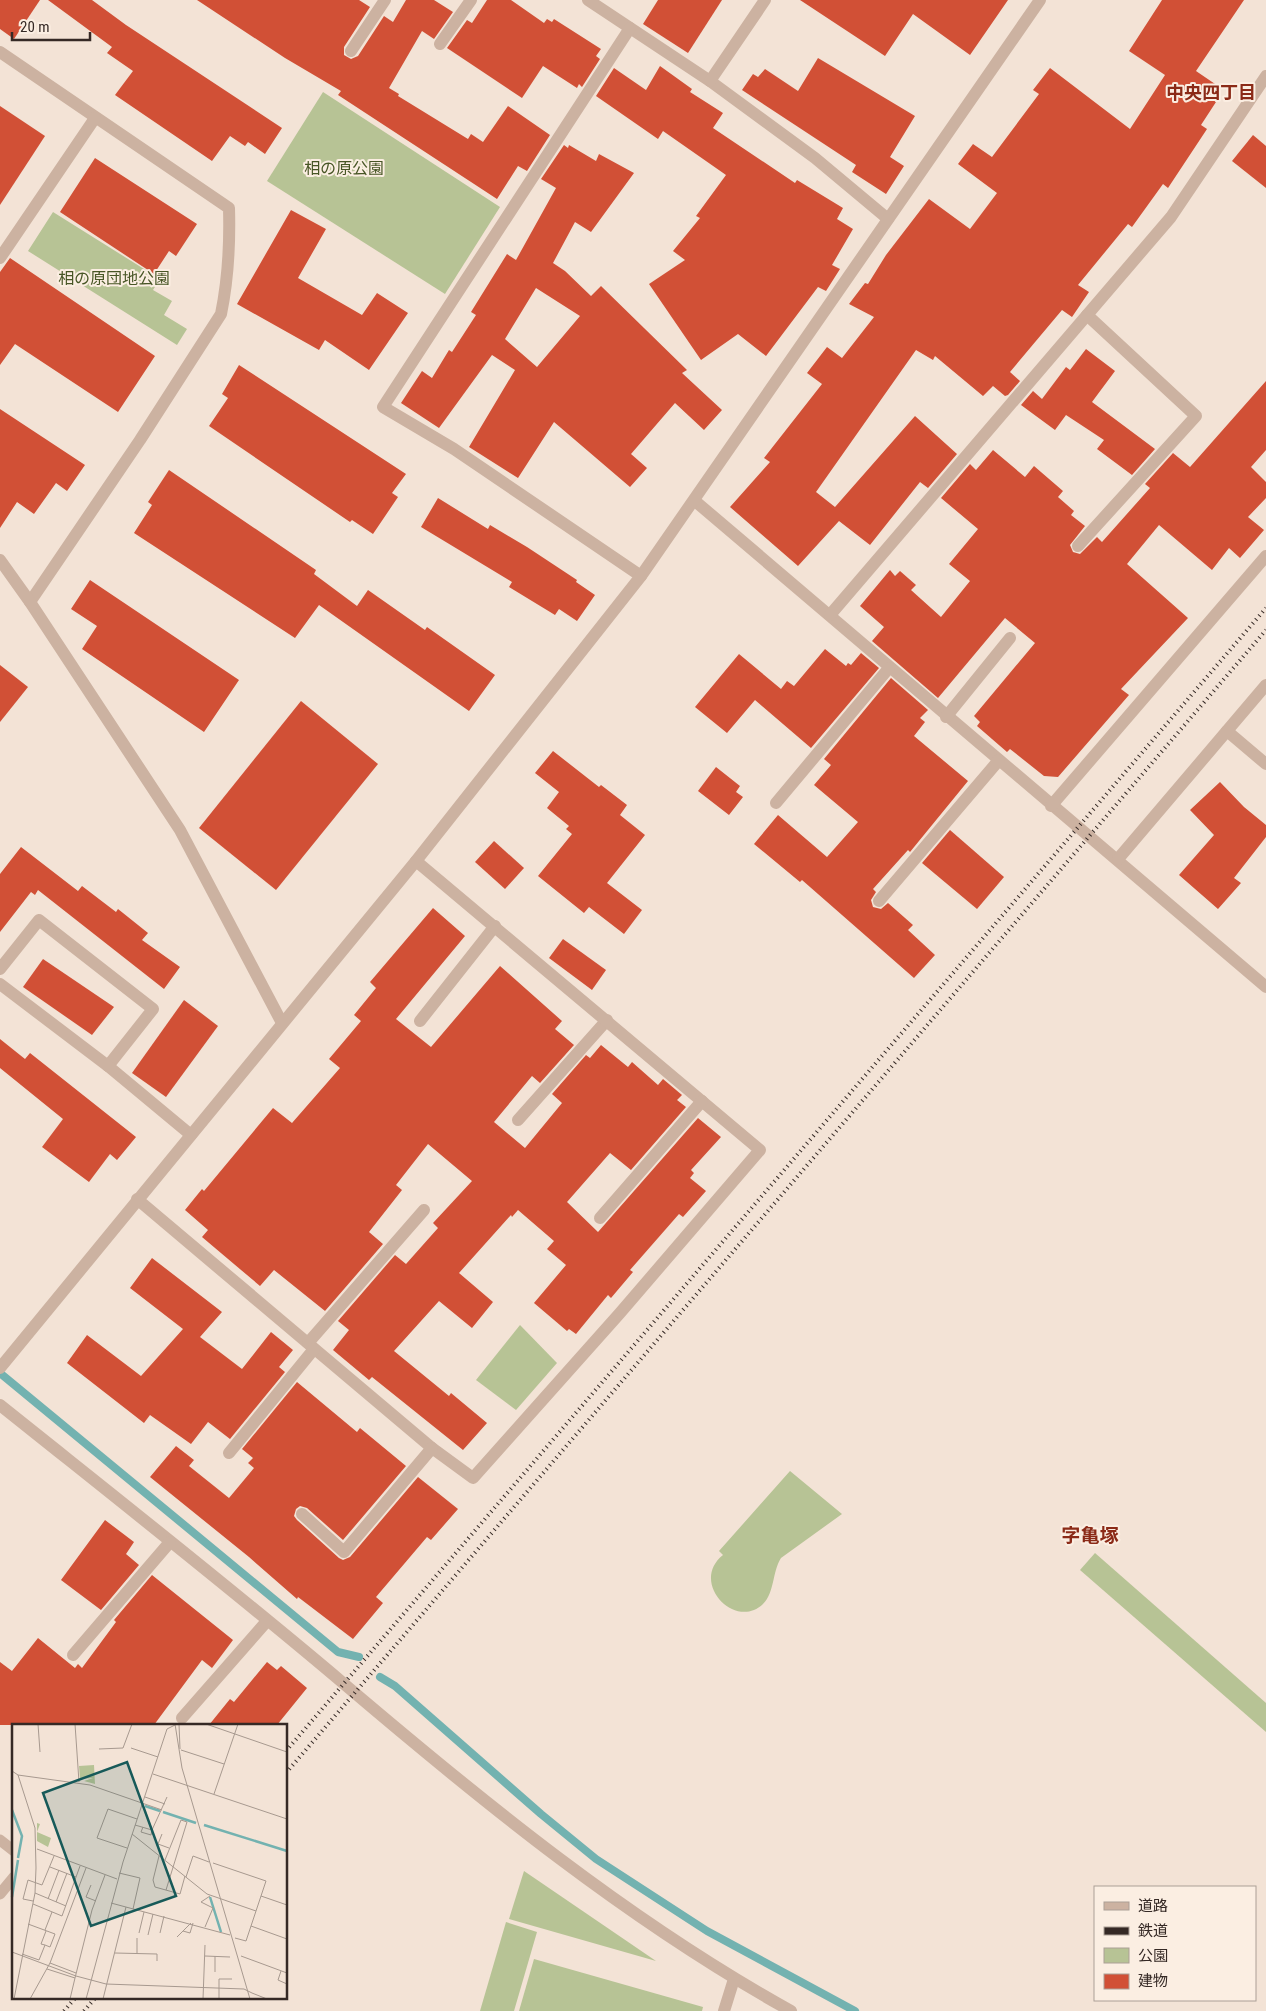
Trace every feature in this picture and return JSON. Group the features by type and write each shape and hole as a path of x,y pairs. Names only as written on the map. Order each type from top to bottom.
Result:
{"street":[{"path":"351,51 385,0"},
{"path":"440,44 471,0"},
{"path":"588,0 710,82 815,158 888,219"},
{"path":"710,82 765,0"},
{"path":"1,1366 416,861 642,576 1040,0"},
{"path":"630,28 382,407 454,450 642,576"},
{"path":"0,52 229,208 230,238 225,294 221,314 140,440 30,602"},
{"path":"830,616 1171,217 1266,76"},
{"path":"0,258 96,118"},
{"path":"1078,546 1196,416 1087,316"},
{"path":"695,501 946,717 1118,860 1266,987"},
{"path":"1051,806 1266,556"},
{"path":"0,560 30,602 180,830 282,1023"},
{"path":"946,717 1010,638"},
{"path":"776,803 889,668"},
{"path":"1118,860 1266,685"},
{"path":"1228,731 1266,764"},
{"path":"879,901 999,760"},
{"path":"137,1199 432,1448 473,1478 760,1150 496,926 416,861"},
{"path":"0,969 39,920 153,1009 108,1066"},
{"path":"420,1021 496,926"},
{"path":"0,984 108,1066 191,1135"},
{"path":"518,1120 607,1020"},
{"path":"600,1218 702,1101"},
{"path":"229,1453 311,1346 424,1210"},
{"path":"0,1405 465,1784 596,1886 734,1979 791,2011"},
{"path":"302,1514 344,1552 432,1448"},
{"path":"74,1655 170,1542"},
{"path":"182,1718 267,1621"},
{"path":"724,2011 734,1979"}],"lane":[{"path":"0,1840 12,1849"},
{"path":"0,1894 12,1879"}],"green space":[{"name":"相の原公園","path":"323,92 500,207 445,294 267,181"},
{"name":"相の原団地公園","path":"53,212 160,279 153,290 172,301 164,315 187,329 177,345 28,251"},
{"path":"520,1325 557,1363 516,1410 476,1380"},
{"path":"790,1471 842,1514 781,1558 767,1599 752,1611 740,1612 720,1600 713,1589 711,1578 714,1566 723,1555 719,1551"},
{"path":"1095,1553 1266,1703 1266,1732 1080,1570"},
{"path":"524,1871 656,1961 509,1919"},
{"path":"506,1922 537,1932 514,2011 480,2011"},
{"path":"534,1959 703,2007 702,2011 519,2011"}],"building":[{"path":"0,0 40,0 14,39 0,29"},
{"path":"48,0 92,0 126,25 282,128 265,154 248,142 245,146 230,136 212,161 115,95 133,71 107,53 112,47"},
{"path":"197,0 359,0 370,7 344,47 344,55 351,59 358,56 384,16 393,22 406,0 434,0 453,12 434,39 422,31 389,88 399,94 398,96 468,139 471,134 483,142 508,106 550,135 527,171 518,166 497,199 338,95 341,91 285,58"},
{"path":"487,0 511,0 544,23 547,19 552,22 554,19 601,49 596,56 600,59 582,87 579,84 577,88 543,66 522,98 447,48 467,20 472,23"},
{"path":"658,0 722,0 688,53 643,24"},
{"path":"800,0 1008,0 970,55 913,14 885,56"},
{"path":"1162,0 1244,0 1196,71 1218,86 1210,98 1216,102 1201,125 1207,129 1168,188 1163,184 1132,227 1128,224 1078,285 1089,292 1072,317 1062,310 1010,372 1020,381 1008,395 1005,396 993,386 983,396 935,356 933,360 916,350 816,492 835,507 915,416 957,454 928,488 920,482 870,545 839,521 798,566 730,507 770,462 764,458 822,384 807,373 827,347 842,358 874,317 849,304 865,283 868,284 886,255 929,199 970,229 997,193 958,164 973,144 992,157 1039,94 1033,90 1050,68 1130,129 1165,75 1129,51"},
{"path":"818,58 915,116 890,157 904,166 886,194 852,172 856,165 742,90 753,74 758,77 765,69 798,91"},
{"path":"660,66 692,89 690,92 723,113 713,128 795,183 797,180 843,208 837,219 853,229 832,265 840,269 826,291 818,287 766,356 738,334 701,360 649,284 685,260 673,251 700,218 696,216 726,175 663,131 658,139 596,96 614,68 646,90"},
{"path":"0,106 45,136 0,205"},
{"path":"1253,135 1266,146 1266,188 1232,161"},
{"path":"564,145 568,148 569,145 596,161 599,154 634,173 591,232 575,222 553,263 565,271 591,296 601,286 687,370 682,373 722,410 704,430 675,403 631,454 647,468 630,487 554,422 518,478 469,447 515,370 492,355 439,428 401,403 422,371 432,378 449,350 452,352 476,315 471,312 507,254 516,260 556,188 541,179","holes":["536,288 580,316 537,367 505,339"]},
{"path":"95,158 197,224 176,256 169,251 154,274 60,212"},
{"path":"291,210 326,229 298,278 362,315 377,293 408,313 369,370 325,340 319,350 237,304"},
{"path":"10,258 155,356 118,412 15,344 0,365 0,272"},
{"path":"1086,349 1115,371 1092,402 1155,449 1132,475 1097,449 1104,440 1066,415 1055,430 1021,405 1033,391 1042,399 1066,367 1070,370"},
{"path":"239,365 406,474 392,493 398,497 373,534 352,520 350,522 209,426 228,398 222,394"},
{"path":"1266,381 1266,450 1251,467 1266,482 1266,498 1248,517 1264,530 1240,558 1229,548 1212,570 1159,525 1127,564 1188,618 1121,689 1129,695 1058,777 1044,776 1010,749 1007,752 977,726 980,722 974,716 1035,643 1005,618 938,698 872,641 884,627 860,606 890,570 895,576 900,571 916,585 911,590 941,617 970,581 949,564 978,529 941,498 970,464 976,470 993,450 1025,477 1034,466 1063,491 1058,497 1074,511 1071,515 1085,526 1070,545 1073,552 1080,554 1097,537 1102,542 1150,488 1145,484 1173,453 1190,467"},
{"path":"0,409 85,465 67,491 56,483 34,514 17,502 0,528"},
{"path":"169,470 316,570 314,574 357,606 368,590 425,630 427,627 495,675 469,711 319,605 295,638 134,533 152,505 148,502"},
{"path":"438,498 488,529 490,525 527,547 577,580 576,582 595,595 577,621 559,609 555,615 509,587 512,582 421,527"},
{"path":"90,580 239,680 204,732 82,649 97,626 71,609"},
{"path":"825,649 846,666 848,663 851,665 861,653 879,668 811,748 755,700 727,733 695,707 739,654 781,689 787,681 794,686"},
{"path":"0,665 28,687 0,722"},
{"path":"891,678 928,710 920,718 925,722 914,736 968,781 910,852 908,850 873,889 876,892 871,900 873,907 881,909 888,903 913,925 908,930 935,955 914,978 802,880 800,882 754,844 778,815 827,857 858,822 814,785 831,765 824,759"},
{"path":"301,701 378,764 276,890 199,828"},
{"path":"553,751 599,787 601,785 627,805 620,815 645,835 607,883 642,910 624,934 589,907 584,913 538,876 572,834 566,829 569,826 547,808 559,792 535,773"},
{"path":"716,767 740,786 736,792 743,797 729,815 698,791"},
{"path":"1220,782 1244,807 1266,825 1266,837 1234,878 1241,883 1218,909 1179,875 1214,835 1190,810"},
{"path":"950,830 1004,877 977,909 922,863"},
{"path":"494,841 524,868 505,889 475,862"},
{"path":"21,847 78,891 82,886 116,912 118,909 148,933 142,940 180,967 164,989 38,890 35,895 31,892 0,932 0,874"},
{"path":"433,908 465,936 396,1019 431,1047 500,966 562,1021 555,1029 574,1045 540,1083 532,1076 494,1122 525,1148 562,1103 552,1094 586,1055 590,1058 601,1045 628,1067 632,1062 658,1085 663,1079 682,1095 677,1100 686,1107 631,1170 610,1153 567,1202 598,1232 698,1118 721,1137 691,1170 694,1173 690,1178 706,1191 683,1217 679,1214 630,1270 633,1272 611,1298 608,1295 576,1334 569,1329 567,1331 534,1303 566,1265 547,1249 554,1241 518,1210 512,1217 511,1215 459,1273 493,1302 472,1328 439,1301 394,1351 449,1396 451,1393 487,1423 463,1450 372,1377 369,1380 333,1350 349,1330 338,1321 395,1255 406,1264 438,1228 433,1223 472,1181 428,1144 396,1185 402,1190 369,1232 383,1244 325,1311 274,1270 260,1286 202,1237 208,1230 185,1210 202,1189 204,1191 273,1108 292,1123 340,1068 329,1059 361,1021 354,1015 376,988 370,982"},
{"path":"563,939 606,970 592,990 549,958"},
{"path":"43,959 114,1007 92,1035 23,987"},
{"path":"184,1000 218,1026 166,1097 132,1073"},
{"path":"0,1039 25,1059 30,1053 136,1137 117,1160 110,1154 89,1182 42,1147 63,1119 0,1068"},
{"path":"152,1258 222,1312 200,1337 242,1369 271,1332 293,1350 279,1367 285,1372 230,1439 208,1422 191,1444 150,1415 144,1423 67,1363 87,1335 141,1376 183,1329 130,1288"},
{"path":"297,1382 357,1432 360,1428 406,1466 343,1540 307,1508 300,1506 296,1509 294,1516 297,1520 339,1558 343,1560 350,1557 418,1477 458,1509 431,1540 427,1537 376,1597 383,1603 353,1639 298,1597 297,1599 249,1557 150,1477 176,1446 194,1460 189,1466 229,1498 254,1468 248,1463 253,1458 242,1449"},
{"path":"105,1520 134,1542 126,1554 139,1565 101,1610 61,1580"},
{"path":"152,1575 233,1640 212,1668 202,1660 155,1724 0,1725 0,1662 12,1671 38,1638 75,1668 78,1664 82,1668 116,1622 114,1620"},
{"path":"267,1662 277,1670 281,1666 307,1688 278,1724 210,1724 230,1699 234,1702"}],"waterway":[{"path":"0,1373 338,1652 359,1657"},
{"path":"380,1677 395,1686 541,1814 596,1859 707,1931 855,2011"}],"railway":[{"path":"288,1749 1266,608"},
{"path":"288,1771 1266,630"},
{"path":"64,2011 75,1998"},
{"path":"84,2011 95,1998"}],"district":[{"name":"中央四丁目","path":"1211,92"},
{"name":"字亀塚","path":"1090,1535"}]}
